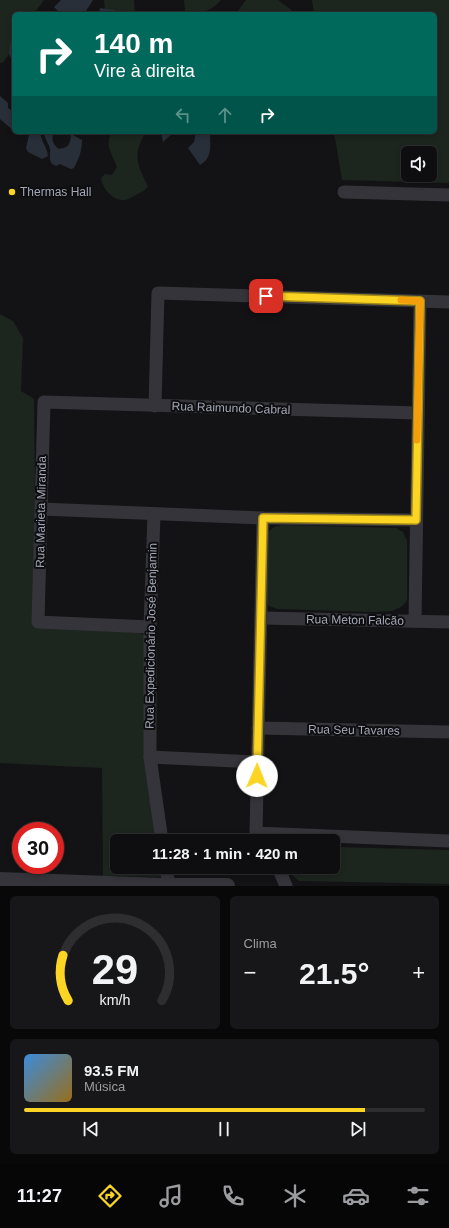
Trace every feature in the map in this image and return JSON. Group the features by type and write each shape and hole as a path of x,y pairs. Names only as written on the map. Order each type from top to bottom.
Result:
{"street":[{"path":"344,192 449,195"},
{"path":"155,406 158,293 449,302"},
{"path":"415,621 420,301"},
{"name":"Rua Raimundo Cabral","path":"44,402 418,413"},
{"name":"Rua Marieta Miranda","path":"44,402 38,622 150,627"},
{"path":"41,510 263,518 416,520"},
{"name":"Rua Expedicionário José Benjamin","path":"154,515 150,627 150,757 161,834"},
{"path":"260,834 256,833 263,518"},
{"name":"Rua Meton Falcão","path":"261,618 449,622"},
{"name":"Rua Seu Tavares","path":"258,728 449,732"},
{"path":"150,757 258,762"},
{"path":"340,839 449,841"},
{"path":"167,874 169,886"},
{"path":"281,874 286,886"},
{"path":"0,880 66,884 227,886"}],"shaded area":[{"path":"0,0 44,0 34,12 12,12 12,51 2,63 0,63"},
{"path":"61,0 93,0 85,12 57,12 58,11 54,7"},
{"path":"104,0 134,0 135,12 112,12 105,10"},
{"path":"184,0 221,0 209,10 204,12 185,12"},
{"path":"246,0 278,0 294,12 239,12 238,11"},
{"path":"312,0 449,0 449,183 413,182 437,182 437,146 401,146 401,182 342,180 334,134 437,134 437,12 314,12"},
{"path":"100,8 115,10 114,12 99,12"},
{"path":"12,40 12,60 9,53"},
{"path":"0,96 8,103 8,108 12,109 12,129 0,119"},
{"path":"41,134 48,156 42,159 28,152 26,148 29,135"},
{"path":"44,134 53,134 53,142 59,149 69,144 71,134 82,140 80,154 74,168 71,169 60,164 56,166 51,163 50,149"},
{"path":"112,134 145,134 139,147 138,159 141,172 148,186 143,191 126,200 120,200 112,196 103,186 101,178 105,174 112,175 117,167 111,154 109,145"},
{"path":"161,134 172,134 163,142"},
{"path":"196,134 210,134 209,155 200,165 188,148 194,142"},
{"path":"0,314 13,321 23,338 21,391 34,399 35,494 33,627 138,632 144,635 159,834 110,834 110,874 163,874 163,877 103,876 102,768 0,763"},
{"path":"281,525 396,528 403,532 407,541 407,601 401,607 392,611 374,612 278,609 269,606 264,598 268,532 274,527"},
{"path":"340,847 449,850 449,884 299,881 292,874 340,874"}],"slow traffic":[{"path":"401,300 420,301 417,440"}],"place":[{"name":"Thermas Hall","path":"12,192"}],"route":[{"path":"257,776 263,518 416,520 420,301 266,296"}]}
